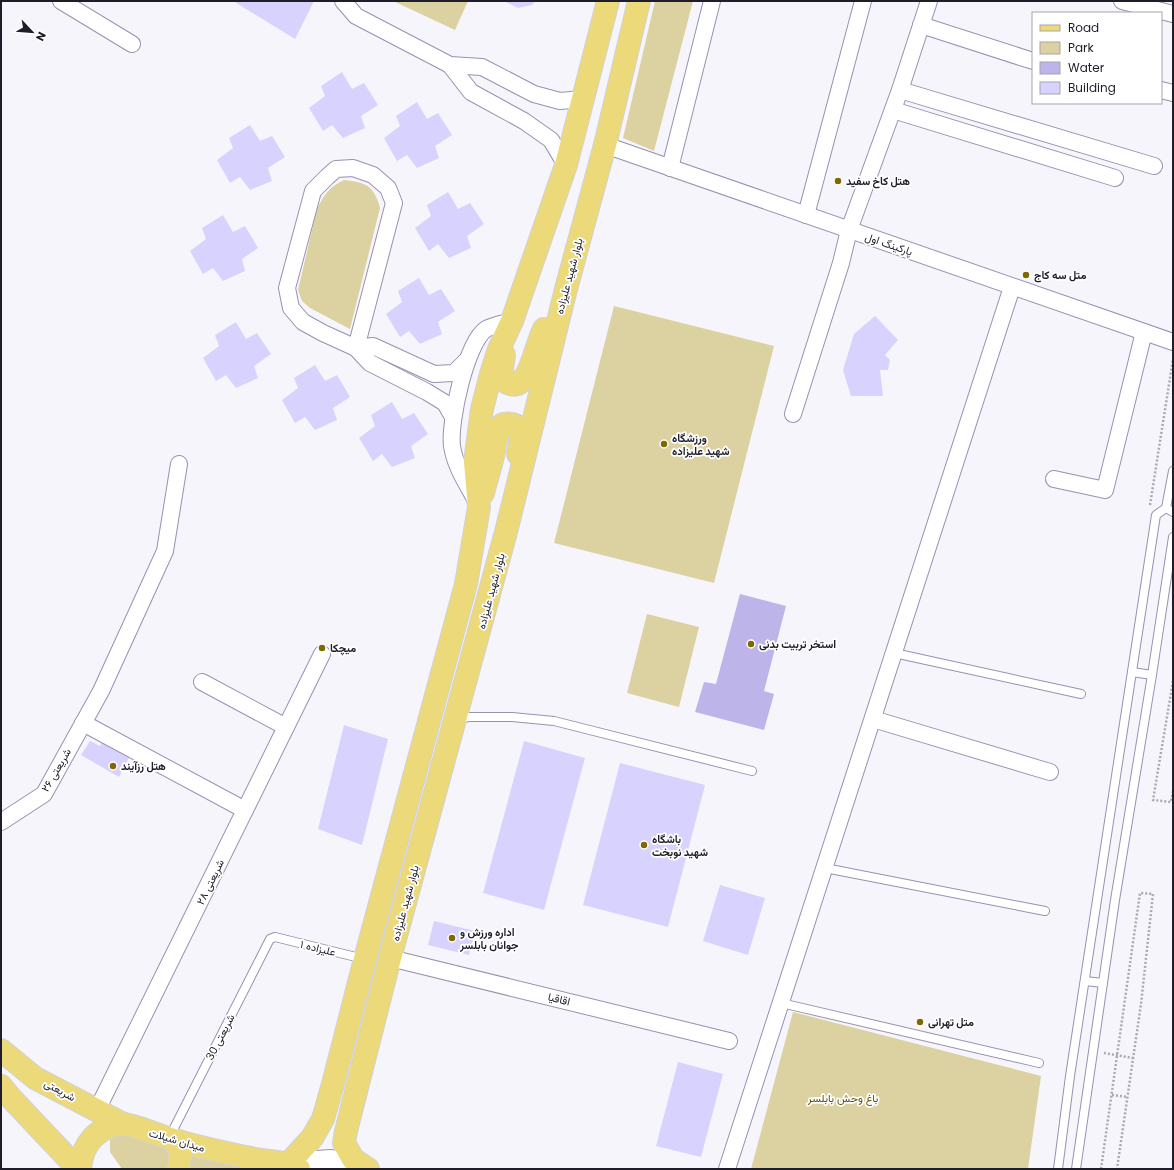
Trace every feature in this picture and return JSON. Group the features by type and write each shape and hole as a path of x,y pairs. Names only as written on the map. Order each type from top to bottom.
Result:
{"main road":[{"path":"479,507 475,462 482,409 499,349 512,321 566,165 608,1"},
{"name":"بلوار شهید علیزاده","path":"368,1169 353,1159 344,1143 390,958 506,532 566,288 605,145 639,1"},
{"path":"512,321 500,373 505,382 513,385 520,383 527,374 542,332 566,288"},
{"path":"293,1166 323,1119 466,584 479,507 499,429 503,424 512,424 520,430 522,437 512,484 506,532"},
{"name":"شریعتی","path":"1,1050 35,1078 123,1124"},
{"path":"1,1086 10,1098 79,1169"},
{"path":"79,1169 88,1144 95,1134 102,1130 123,1124"},
{"name":"میدان شیلات","path":"123,1124 174,1140 231,1154 293,1166"},
{"path":"174,1140 180,1156 179,1169"},
{"path":"293,1166 331,1162 355,1169"}],"street":[{"path":"61,1 132,44"},
{"path":"343,1 356,16 450,65 482,67 534,94 560,101 583,99"},
{"path":"670,168 712,1"},
{"path":"806,215 863,1"},
{"path":"793,414 850,230 900,90 929,1"},
{"path":"1122,1 1173,14"},
{"path":"921,25 1032,61"},
{"path":"450,65 471,92 524,120 551,140 566,165"},
{"path":"900,90 1154,166"},
{"path":"1162,90 1173,93"},
{"path":"893,110 1115,178"},
{"name":"پارکینگ اول","path":"605,145 1173,342"},
{"path":"356,348 394,203 388,188 373,175 353,168 336,169 313,191 287,288 291,308 303,322 356,348 370,363 427,392 445,403 454,417"},
{"path":"727,1169 1012,287"},
{"path":"479,507 456,462 452,445 454,417 466,361 475,341 486,329 512,321"},
{"path":"1054,479 1105,490 1144,332"},
{"path":"356,348 373,346 434,374 454,373 466,361"},
{"name":"شریعتی ۲۶","path":"1,822 44,794 101,691 165,551 179,464"},
{"name":"شریعتی ۲۸","path":"97,1110 322,654"},
{"path":"202,682 286,727"},
{"path":"873,719 1050,772"},
{"path":"83,723 245,810"},
{"name":"اقاقیا","path":"390,958 728,1041"}],"lane":[{"path":"1058,1169 1156,515 1170,510 1173,470"},
{"path":"1076,1169 1115,900 1173,537"},
{"path":"894,653 1081,694"},
{"path":"1132,672 1152,675"},
{"path":"456,719 469,717 512,717 554,721 752,771"},
{"path":"825,868 1045,911"},
{"name":"علیزاده ۱","path":"272,937 365,959"},
{"name":"شریعتی 30","path":"174,1140 268,941 272,937"},
{"path":"1085,981 1103,983"},
{"path":"781,1002 1040,1063"}],"path":[{"path":"1173,681 1153,800 1171,802 1173,791"},
{"path":"1101,1169 1140,893 1154,894 1141,1004 1117,1169"},
{"path":"1104,1053 1133,1058"},
{"path":"1112,1095 1127,1097"}],"green space":[{"path":"393,1 468,1 455,30"},
{"path":"655,1 693,1 654,151 623,138"},
{"path":"344,180 358,182 368,186 375,195 380,208 350,329 310,308 302,301 298,290 317,209 328,192"},
{"name":"ورزشگاه شهید علیزاده","path":"614,306 774,346 714,583 554,543"},
{"path":"647,614 699,627 679,707 627,693"},
{"name":"باغ وحش بابلسر","path":"793,1012 1041,1076 1028,1169 751,1169"},
{"path":"119,1134 158,1143 167,1149 170,1162 166,1169 122,1169 110,1152 110,1140"},
{"path":"188,1148 272,1169 187,1169"}],"water":[{"name":"استخر تربیت بدنی","path":"740,594 786,606 764,691 774,694 764,730 695,712 704,682 716,684"}],"building":[{"path":"233,1 314,1 295,39"},
{"path":"504,1 535,1 532,5 518,8"},
{"path":"342,72 352,89 364,83 378,105 361,116 365,128 343,138 332,125 323,131 309,108 325,96 321,86"},
{"path":"417,102 427,119 438,113 452,135 435,146 439,158 417,168 407,155 397,161 384,138 400,126 396,116"},
{"path":"250,125 260,141 272,136 285,157 268,168 272,181 250,190 240,177 230,183 217,160 233,148 229,138"},
{"path":"448,192 458,209 470,203 484,224 467,236 471,248 449,258 438,244 429,251 415,228 431,216 427,205"},
{"path":"223,215 233,232 245,226 258,248 242,259 245,271 223,281 213,268 203,274 190,251 206,239 202,228"},
{"path":"419,278 429,295 441,289 455,311 438,322 442,334 420,344 409,331 400,337 386,314 402,302 398,291"},
{"path":"875,316 898,340 885,355 890,360 888,370 880,370 883,396 851,396 843,370 854,334"},
{"path":"236,322 246,339 257,333 271,354 254,366 258,378 236,388 226,375 216,381 203,358 219,346 215,335"},
{"path":"315,365 325,381 337,375 350,397 333,408 337,420 315,430 305,417 295,423 282,400 298,388 294,378"},
{"path":"392,402 402,419 414,413 428,434 411,446 415,458 392,467 382,454 373,461 359,438 375,426 371,415"},
{"path":"344,725 388,739 362,845 318,829"},
{"name":"هتل رزآیند","path":"104,739 131,754 119,777 81,755 90,741 100,746"},
{"path":"524,741 585,758 544,910 483,893"},
{"name":"باشگاه شهید نوبخت","path":"620,763 705,785 668,927 583,905"},
{"path":"720,885 765,898 748,955 703,941"},
{"name":"اداره ورزش و جوانان بابلسر","path":"434,921 475,931 469,955 428,945"},
{"path":"678,1062 723,1074 701,1157 656,1146"}],"place":[{"name":"هتل کاخ سفید","path":"838,181"},
{"name":"متل سه کاج","path":"1026,275"},
{"name":"ورزشگاه شهید علیزاده","path":"664,444"},
{"name":"استخر تربیت بدنی","path":"751,644"},
{"name":"میچکا","path":"322,648"},
{"name":"هتل رزآیند","path":"113,766"},
{"name":"باشگاه شهید نوبخت","path":"644,845"},
{"name":"اداره ورزش و جوانان بابلسر","path":"452,938"},
{"name":"متل تهرانی","path":"920,1022"}]}
